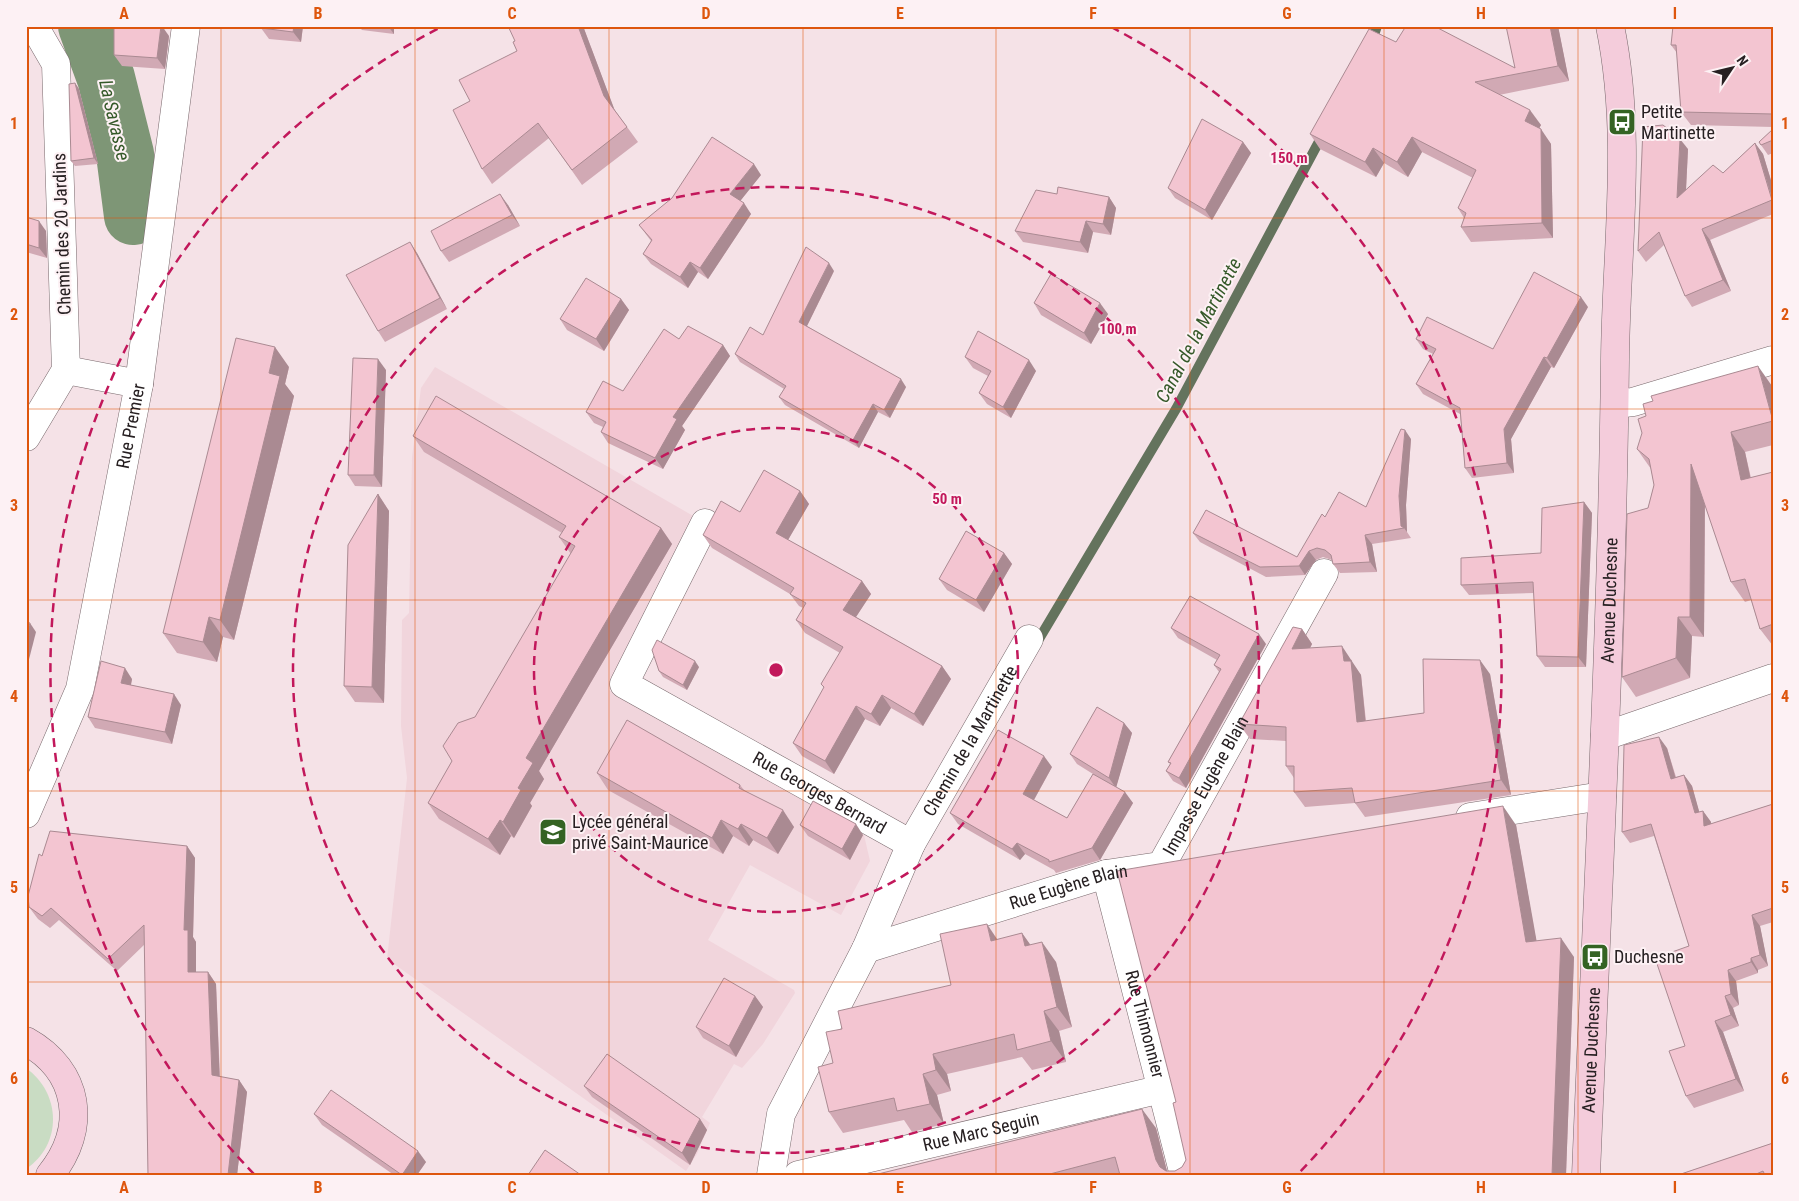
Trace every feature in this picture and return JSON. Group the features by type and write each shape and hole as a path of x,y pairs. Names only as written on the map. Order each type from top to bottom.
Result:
{"main road":[{"name":"Avenue Duchesne","path":"1586,1175 1605,736 1623,173 1622,122 1616,58 1610,26"},
{"path":"27,1038 50,1057 65,1078 73,1104 75,1124 60,1170"}],"street":[{"name":"Chemin des 20 Jardins","path":"34,26 56,64 66,370"},
{"name":"Rue Premier","path":"26,814 80,689 139,384 186,26"},
{"path":"1615,404 1633,402 1773,360"},
{"path":"26,437 66,370 139,384"},
{"name":"Rue Georges Bernard","path":"705,523 624,684 911,844"},
{"name":"Impasse Eugène Blain","path":"1161,866 1324,573"},
{"name":"Chemin de la Martinette","path":"911,844 1029,639"},
{"path":"1605,736 1773,678"},
{"path":"1445,821 1602,796"},
{"path":"771,1175 781,1114 866,949 911,844"},
{"name":"Rue Eugène Blain","path":"866,949 1106,874 1190,861"},
{"name":"Rue Thimonnier","path":"1106,874 1184,1175"},
{"name":"Rue Marc Seguin","path":"798,1175 1162,1090"}],"shaded area":[{"path":"435,367 695,517 681,540 683,550 609,690 864,835 870,861 841,915 750,865 708,940 794,990 795,993 763,1044 742,1068 734,1064 702,1117 710,1123 697,1154 686,1171 387,959 407,778 401,726 402,620 409,613 412,457 421,388"}],"green space":[{"path":"26,1068 38,1078 46,1091 51,1104 53,1118 47,1146 38,1159 26,1169"}],"building":[{"path":"114,26 161,26 157,58 114,55"},
{"path":"261,26 294,26 293,32 261,28"},
{"path":"508,26 578,26 604,96 627,127 572,170 538,123 482,169 453,110 470,101 459,80 517,51 513,42 515,41"},
{"path":"1406,26 1434,26 1515,68 1506,26 1550,26 1558,66 1475,82 1530,110 1525,121 1541,129 1542,223 1461,227 1466,213 1458,208 1476,170 1412,137 1397,162 1373,148 1365,162 1310,134 1369,29 1396,42"},
{"path":"1673,26 1773,26 1773,114 1681,112 1676,45 1671,45"},
{"path":"75,83 94,158 71,161 69,84"},
{"path":"1202,119 1243,142 1205,210 1168,188"},
{"path":"1663,125 1680,139 1677,198 1713,165 1723,173 1755,143 1772,200 1702,229 1723,280 1685,296 1659,232 1638,251 1643,127"},
{"path":"1773,129 1773,140 1761,145 1759,142"},
{"path":"712,137 754,164 730,194 744,203 700,268 690,262 680,277 643,254 652,240 639,225 672,198"},
{"path":"1058,187 1109,197 1103,224 1086,221 1080,242 1015,231 1036,190 1057,194"},
{"path":"500,194 512,215 441,251 431,231"},
{"path":"26,217 39,221 39,248 26,244"},
{"path":"410,242 440,298 378,331 346,275"},
{"path":"806,247 829,263 799,322 901,379 884,410 873,404 853,440 779,397 786,386 735,354 750,327 763,335"},
{"path":"1534,272 1581,297 1547,358 1544,357 1504,429 1507,463 1465,468 1460,408 1416,384 1436,349 1416,339 1427,317 1493,349"},
{"path":"1051,274 1100,303 1084,333 1034,303"},
{"path":"586,278 621,299 596,339 560,319"},
{"path":"688,326 723,345 673,417 677,419 655,458 601,432 606,422 586,412 603,381 623,391 664,329 679,339"},
{"path":"978,331 1029,360 1003,407 979,393 991,371 965,357"},
{"path":"236,338 275,347 269,373 280,376 220,620 209,617 203,642 163,633"},
{"path":"353,358 378,359 374,475 348,475"},
{"path":"1758,366 1773,421 1731,432 1741,480 1773,472 1773,624 1760,629 1745,579 1731,582 1691,464 1690,617 1678,617 1676,658 1622,677 1627,514 1648,508 1654,485 1649,459 1637,449 1642,433 1638,419 1646,416 1643,404 1653,401 1651,396"},
{"path":"436,396 661,528 526,758 533,763 518,788 521,790 503,822 500,820 488,839 428,803 452,761 443,746 458,723 475,717 575,546 559,537 566,526 413,436"},
{"path":"1401,429 1405,430 1399,496 1401,526 1404,528 1365,535 1370,562 1333,564 1331,555 1325,550 1317,548 1309,551 1299,566 1260,567 1193,533 1206,510 1297,557 1322,514 1325,517 1339,492 1366,507"},
{"path":"764,470 800,491 776,533 862,581 843,610 942,666 914,714 882,695 871,714 856,706 825,761 793,743 824,687 821,684 843,647 796,620 806,603 790,594 794,588 703,535 721,501 740,512"},
{"path":"378,494 372,687 344,686 348,545"},
{"path":"1584,502 1578,657 1537,656 1533,582 1461,585 1461,558 1541,553 1542,508"},
{"path":"966,531 1004,553 976,600 939,579"},
{"path":"1190,596 1259,634 1179,778 1166,771 1171,763 1168,762 1221,669 1214,665 1220,655 1171,628"},
{"path":"26,622 30,623 26,637"},
{"path":"1293,627 1302,629 1292,649 1342,646 1344,661 1351,661 1357,722 1424,713 1423,659 1480,660 1501,780 1355,803 1352,788 1294,792 1294,766 1286,766 1286,727 1239,724"},
{"path":"657,640 695,661 683,685 659,671 652,650"},
{"path":"101,661 125,668 121,683 174,694 165,732 88,717"},
{"path":"1097,707 1124,723 1109,778 1070,754"},
{"path":"627,720 740,785 739,788 783,810 767,838 741,824 738,829 721,820 712,838 597,773"},
{"path":"998,730 1044,756 1023,794 1067,818 1093,774 1125,792 1092,848 1049,862 1049,860 1017,843 1012,849 950,813"},
{"path":"1659,737 1671,779 1684,775 1695,813 1703,811 1704,826 1773,804 1773,908 1752,915 1760,955 1751,958 1751,962 1728,970 1731,994 1725,996 1731,1015 1715,1021 1736,1079 1686,1096 1669,1051 1685,1046 1655,958 1689,946 1651,824 1622,832 1624,745"},
{"path":"813,801 856,824 842,849 800,825"},
{"path":"1503,806 1526,942 1561,938 1552,1175 1120,1175 1115,1157 1046,1175 874,1175 1142,1109 1156,1160 1160,1167 1166,1171 1175,1171 1182,1167 1186,1160 1173,1103 1176,1102 1117,871"},
{"path":"50,831 187,846 184,930 188,930 188,972 208,972 212,1075 239,1080 228,1175 148,1175 144,925 108,959 51,908 42,916 29,907 28,896 39,854 42,856"},
{"path":"987,924 991,941 1022,933 1025,946 1042,942 1057,1007 1044,1011 1051,1041 1017,1050 1014,1034 933,1054 936,1070 923,1074 930,1104 897,1111 894,1098 829,1112 818,1067 833,1063 826,1032 842,1029 838,1011 951,985 940,934"},
{"path":"724,978 755,996 729,1046 696,1027"},
{"path":"607,1054 700,1119 682,1153 584,1086"},
{"path":"331,1090 418,1151 402,1175 314,1114"},
{"path":"1773,1143 1773,1175 1765,1175 1763,1171 1754,1175 1678,1175"},
{"path":"545,1150 581,1175 528,1175"}],"waterway":[{"name":"La Savasse","path":"87,26 106,78 125,154 133,216"},
{"name":"Canal de la Martinette","path":"1371,44 1377,26"},
{"name":"Canal de la Martinette","path":"1036,644 1176,409 1323,134"}],"place":[{"name":"Petite Martinette","path":"1622,122"},
{"name":"Lycée général privé Saint-Maurice","path":"553,832"},
{"name":"Duchesne","path":"1595,957"}]}
